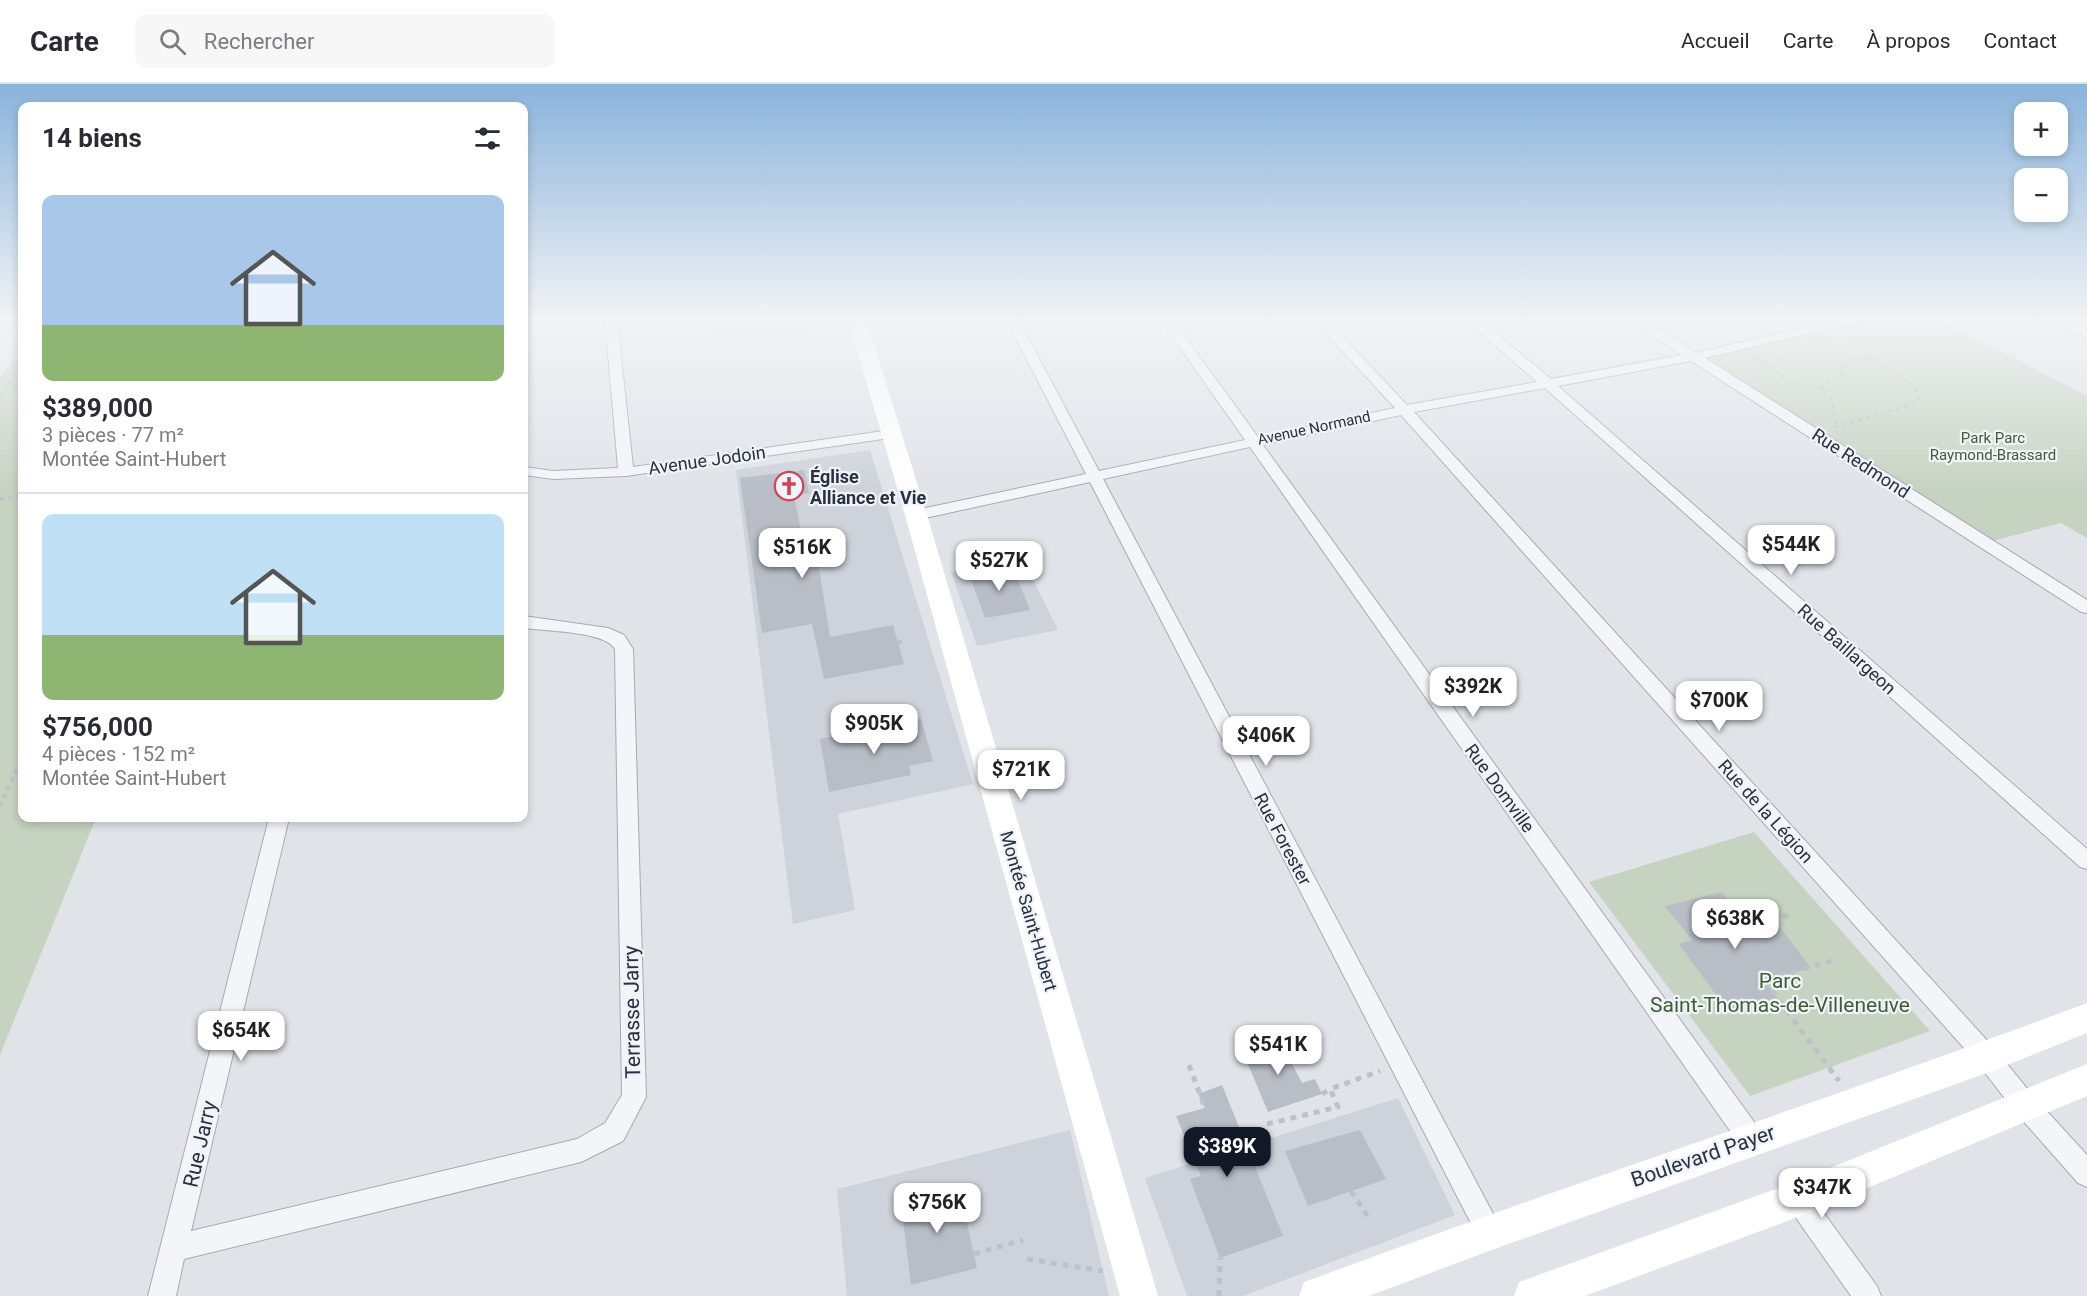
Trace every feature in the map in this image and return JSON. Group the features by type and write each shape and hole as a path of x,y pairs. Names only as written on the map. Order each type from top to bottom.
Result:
{"street":[{"path":"617,376 626,472"},
{"name":"Montée Saint-Hubert","path":"873,376 916,515 1136,1286"},
{"name":"Rue Forester","path":"1041,376 1489,1232"},
{"name":"Rue Domville","path":"1206,376 1751,1139"},
{"name":"Rue de la Légion","path":"1372,376 1988,1057 2025,1105 2087,1174"},
{"name":"Rue Baillargeon","path":"1538,376 2087,861"},
{"name":"Avenue Normand","path":"916,515 1253,441 1589,376"},
{"name":"Rue Redmond","path":"1723,376 2087,608"},
{"name":"Avenue Jodoin","path":"528,472 553,475 626,472 890,434"},
{"name":"Terrasse Jarry","path":"176,1248 581,1150 614,1132 634,1097 624,649 618,639 602,632 528,623"},
{"name":"Rue Jarry","path":"162,1296 176,1248 278,822"},
{"name":"Boulevard Payer","path":"1318,1296 1489,1232 1988,1057 2087,1018"},
{"path":"1533,1296 1798,1199 2087,1080"},
{"path":"1798,1199 1867,1296"}],"path":[{"path":"0,396 15,376"},
{"path":"1781,376 1795,385 1821,388 1830,394 1837,427"},
{"path":"1821,388 1841,376"},
{"path":"1814,433 1911,405 1919,398 1915,387 1897,376"},
{"path":"0,499 18,497"},
{"path":"898,643 905,640"},
{"path":"0,806 18,767"},
{"path":"1748,927 1792,914"},
{"path":"1832,961 1764,980 1856,1103"},
{"path":"1322,1094 1400,1063"},
{"path":"1189,1065 1205,1108"},
{"path":"1267,1124 1338,1107 1330,1089"},
{"path":"1351,1191 1368,1217"},
{"path":"974,1254 1023,1240"},
{"path":"1219,1296 1220,1258"},
{"path":"1027,1259 1136,1286"}],"shaded area":[{"path":"870,450 973,784 838,814 855,910 793,924 736,470"},
{"path":"1024,561 1058,630 977,646 951,572"},
{"path":"1398,1098 1455,1215 1243,1296 1187,1296 1145,1178"},
{"path":"1070,1130 1109,1296 847,1296 837,1189"}],"green space":[{"path":"18,376 18,822 94,822 0,1055 0,377"},
{"name":"Park Parc Raymond-Brassard","path":"1720,376 2047,376 2087,396 2087,538 2061,523 1981,544"},
{"name":"Parc Saint-Thomas-de-Villeneuve","path":"1754,832 1930,1031 1750,1096 1589,882"}],"building":[{"path":"804,470 809,493 794,495 806,557 817,555 830,637 893,625 904,664 824,679 812,624 762,633 740,478"},
{"path":"1012,565 1030,610 985,618 969,574"},
{"path":"921,719 933,761 909,766 911,775 829,792 820,739"},
{"path":"1722,892 1748,927 1773,918 1811,968 1764,980 1777,998 1727,1010 1679,944 1692,940 1665,906"},
{"path":"1279,1039 1302,1083 1315,1079 1322,1094 1268,1112 1242,1050"},
{"path":"1222,1085 1283,1236 1220,1258 1190,1179 1201,1176 1176,1116 1205,1108 1198,1094"},
{"path":"1360,1130 1386,1179 1308,1206 1285,1151"},
{"path":"958,1183 977,1268 911,1285 900,1197"}],"place":[{"name":"Église Alliance et Vie","path":"789,486"}]}
